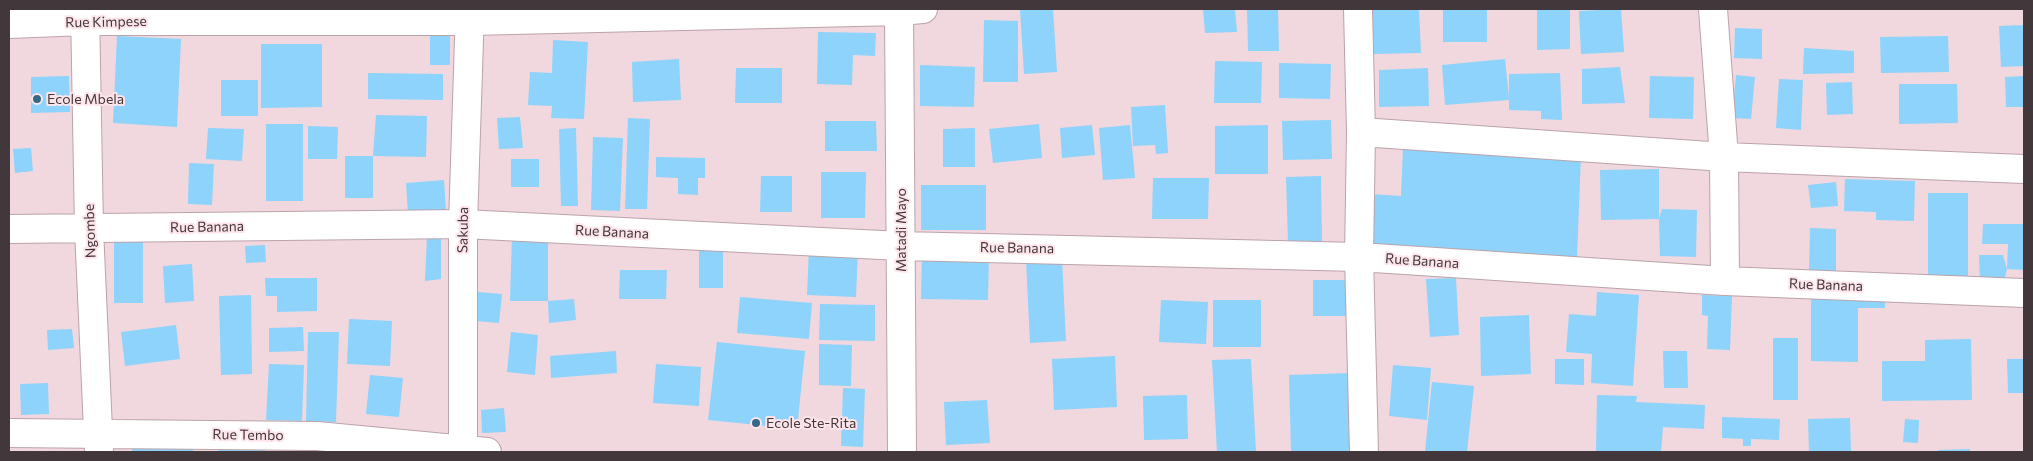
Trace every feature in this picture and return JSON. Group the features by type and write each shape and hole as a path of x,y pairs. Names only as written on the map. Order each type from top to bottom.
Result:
{"street":[{"path":"1358,9 1361,132 1359,257 1364,452"},
{"path":"1713,9 1724,157 1725,281"},
{"name":"Rue Kimpese","path":"9,24 85,15 470,15 907,10"},
{"name":"Matadi Mayo","path":"902,452 901,246 907,10"},
{"name":"Ngombe","path":"85,15 89,229 99,443"},
{"name":"Sakuba","path":"470,15 463,224 471,452"},
{"path":"1361,132 1724,157 2024,169"},
{"name":"Rue Banana","path":"9,229 463,224 901,246 1359,257 1725,281 2024,293"},
{"name":"Rue Tembo","path":"9,433 99,443 317,436 471,452"}],"building":[{"path":"1020,9 1053,9 1057,72 1024,74"},
{"path":"1203,9 1235,9 1237,32 1205,33"},
{"path":"1247,9 1278,9 1279,51 1248,51"},
{"path":"1372,9 1419,9 1421,53 1374,54"},
{"path":"1443,9 1487,9 1487,42 1443,42"},
{"path":"1537,9 1570,9 1570,49 1537,50"},
{"path":"1621,9 1624,52 1581,54 1579,11"},
{"path":"984,20 1018,21 1018,82 983,82"},
{"path":"2024,25 2024,66 2001,67 1999,26"},
{"path":"430,27 450,27 450,65 430,65"},
{"path":"1735,28 1762,29 1762,59 1734,58"},
{"path":"818,32 876,33 875,56 853,55 852,85 817,84"},
{"path":"117,36 181,39 177,127 113,123"},
{"path":"1948,36 1949,72 1881,73 1880,37"},
{"path":"553,40 588,42 584,119 551,118 552,106 528,105 530,72 552,73"},
{"path":"261,44 322,44 322,107 261,108"},
{"path":"1804,48 1854,51 1854,73 1803,74"},
{"path":"679,59 681,100 633,102 632,62"},
{"path":"1505,59 1509,97 1509,74 1560,73 1562,120 1541,119 1541,111 1509,110 1509,100 1445,105 1442,65"},
{"path":"1215,61 1262,62 1261,103 1214,103"},
{"path":"1279,63 1331,64 1330,99 1279,98"},
{"path":"920,65 975,67 974,107 920,106"},
{"path":"1620,67 1625,103 1582,104 1582,69"},
{"path":"736,68 782,68 782,103 735,103"},
{"path":"1428,68 1429,106 1379,107 1379,70"},
{"path":"368,73 443,74 443,100 368,99"},
{"path":"1736,75 1755,77 1751,119 1732,118"},
{"path":"69,76 70,112 31,113 31,77"},
{"path":"1650,76 1694,77 1693,119 1649,118"},
{"path":"2024,76 2024,107 2006,107 2005,77"},
{"path":"1779,79 1803,80 1801,130 1776,128"},
{"path":"221,80 258,80 258,116 221,116"},
{"path":"1852,82 1853,114 1827,115 1826,83"},
{"path":"1899,84 1957,84 1958,123 1899,124"},
{"path":"1165,105 1168,153 1156,154 1155,145 1133,146 1131,107"},
{"path":"376,115 427,116 426,157 373,156"},
{"path":"520,117 523,148 499,149 497,118"},
{"path":"628,118 650,119 647,209 625,209"},
{"path":"1331,120 1332,159 1283,160 1282,121"},
{"path":"825,121 876,121 877,151 825,151"},
{"path":"266,124 303,124 303,201 266,201"},
{"path":"1039,124 1042,158 993,163 989,129"},
{"path":"1092,125 1095,155 1062,158 1060,128"},
{"path":"1130,125 1135,178 1103,180 1099,128"},
{"path":"1268,125 1268,174 1215,174 1215,126"},
{"path":"308,126 338,127 337,159 308,159"},
{"path":"208,128 244,129 242,161 206,159"},
{"path":"576,128 578,206 561,206 559,129"},
{"path":"975,128 975,167 943,167 943,129"},
{"path":"593,137 623,138 620,211 591,210"},
{"path":"31,148 33,171 15,173 13,149"},
{"path":"1403,148 1581,155 1577,258 1369,250 1371,194 1401,196"},
{"path":"345,156 373,156 373,198 345,198"},
{"path":"656,157 705,158 705,178 698,178 698,195 678,194 678,178 656,177"},
{"path":"511,159 539,159 539,187 511,187"},
{"path":"189,163 214,164 212,205 188,204"},
{"path":"1659,169 1659,219 1601,220 1600,170"},
{"path":"821,172 866,172 865,218 821,218"},
{"path":"761,176 792,176 792,212 760,212"},
{"path":"1321,176 1322,242 1288,242 1286,177"},
{"path":"1153,178 1209,178 1208,219 1152,219"},
{"path":"1845,179 1915,181 1914,221 1876,220 1876,212 1844,211"},
{"path":"444,180 446,211 408,214 406,183"},
{"path":"1836,182 1838,206 1811,208 1808,185"},
{"path":"921,185 986,185 986,230 921,230"},
{"path":"1928,193 1968,193 1968,283 1928,283"},
{"path":"1662,209 1697,210 1696,257 1660,256 1659,219"},
{"path":"1983,224 2024,224 2024,270 2007,269 2008,244 1982,244"},
{"path":"1810,228 1836,229 1836,272 1809,271"},
{"path":"143,232 143,303 114,303 114,233"},
{"path":"512,233 548,234 548,301 510,301"},
{"path":"441,234 441,279 425,281 427,235"},
{"path":"699,239 723,239 723,288 699,288"},
{"path":"265,245 266,262 246,263 245,246"},
{"path":"809,248 858,250 856,297 807,295"},
{"path":"922,252 989,253 988,300 921,299"},
{"path":"1979,255 2003,255 2007,269 2003,285 1980,285"},
{"path":"1062,258 1066,341 1030,343 1026,260"},
{"path":"192,264 194,301 165,303 163,266"},
{"path":"620,270 667,270 666,299 619,299"},
{"path":"265,278 317,278 317,311 277,312 277,296 266,296"},
{"path":"1456,278 1459,335 1430,337 1426,279"},
{"path":"1313,280 1346,280 1346,316 1313,316"},
{"path":"478,292 502,294 499,323 476,321"},
{"path":"1597,292 1639,295 1633,386 1591,383 1592,354 1566,352 1569,314 1596,316"},
{"path":"251,295 252,374 221,375 219,296"},
{"path":"1702,295 1732,296 1730,350 1707,349 1708,316 1702,315"},
{"path":"740,297 812,303 809,339 737,333"},
{"path":"1811,297 1885,297 1885,308 1858,308 1858,362 1811,361"},
{"path":"574,299 576,320 549,323 548,301"},
{"path":"1161,300 1208,302 1206,344 1159,342"},
{"path":"1213,300 1261,300 1261,347 1213,347"},
{"path":"820,304 875,305 875,341 819,340"},
{"path":"1529,315 1531,374 1481,376 1480,317"},
{"path":"349,319 392,321 390,366 347,364"},
{"path":"176,325 180,359 125,366 121,332"},
{"path":"303,327 304,351 269,352 269,328"},
{"path":"72,329 74,348 48,350 47,330"},
{"path":"308,332 339,332 336,422 306,421"},
{"path":"511,332 538,335 535,375 507,372"},
{"path":"1773,338 1798,338 1798,400 1773,400"},
{"path":"1971,339 1972,400 1882,401 1882,361 1925,361 1925,340"},
{"path":"717,342 805,351 797,429 708,420"},
{"path":"819,344 852,345 851,386 819,385"},
{"path":"616,351 617,373 551,378 550,356"},
{"path":"1663,351 1687,351 1688,388 1664,388"},
{"path":"1115,356 1117,407 1054,410 1052,359"},
{"path":"1251,359 1256,452 1217,452 1212,360"},
{"path":"1555,359 1584,359 1584,385 1555,384"},
{"path":"2007,359 2024,359 2024,393 2008,393"},
{"path":"269,364 304,365 302,421 266,420"},
{"path":"656,364 701,367 699,406 653,403"},
{"path":"1393,365 1431,368 1427,420 1389,416"},
{"path":"1351,373 1353,452 1291,452 1289,375"},
{"path":"370,375 403,378 399,417 366,414"},
{"path":"1432,382 1474,386 1467,452 1425,452"},
{"path":"48,383 49,414 21,415 20,384"},
{"path":"843,388 865,389 863,447 841,446"},
{"path":"1187,395 1188,439 1144,440 1143,396"},
{"path":"1597,395 1637,396 1636,402 1705,405 1704,429 1663,427 1661,452 1596,452"},
{"path":"987,400 990,443 946,445 944,402"},
{"path":"504,408 506,432 482,433 481,410"},
{"path":"1722,417 1780,419 1779,440 1751,439 1751,446 1743,446 1743,439 1722,438"},
{"path":"1850,418 1851,452 1809,452 1808,419"},
{"path":"1905,419 1919,420 1918,443 1903,442"},
{"path":"132,440 193,440 193,452 132,452"},
{"path":"218,446 265,447 265,452 218,452"},
{"path":"1970,449 1970,452 1939,452 1938,450"}],"place":[{"name":"Ecole Mbela","path":"37,99"},
{"name":"Ecole Ste-Rita","path":"756,423"}]}
